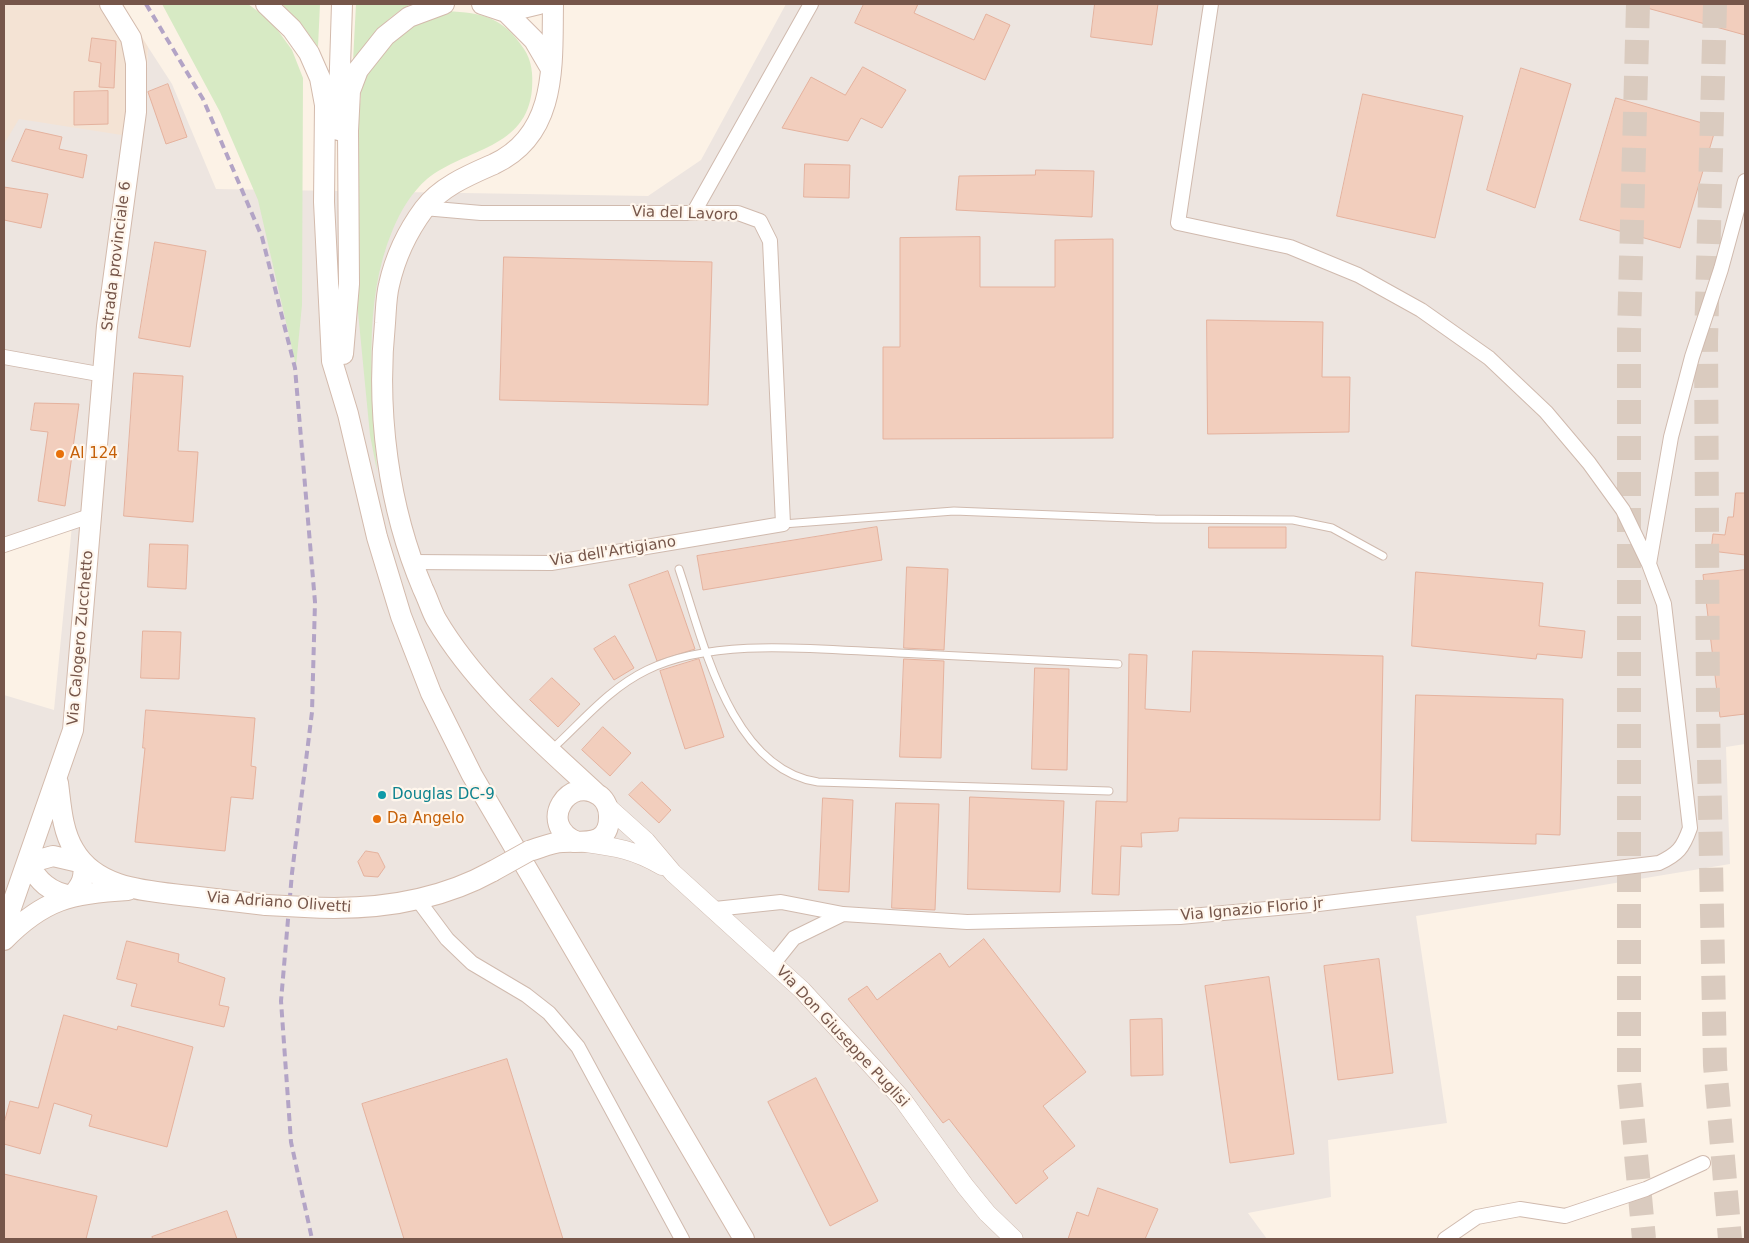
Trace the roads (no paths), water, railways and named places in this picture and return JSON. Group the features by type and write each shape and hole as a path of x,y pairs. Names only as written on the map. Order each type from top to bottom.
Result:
{"main road":[{"name":"Strada provinciale 6","path":"93,515 108,326 136,112 136,63 131,38 110,4"},
{"path":"266,4 292,29 309,53 320,78 324,105 324,202 332,361 348,414 377,537 401,616 431,693 472,775 744,1239"},
{"path":"342,4 336,202 343,354 348,414"},
{"path":"343,354 349,284 348,131 350,91 358,70 385,36 409,17 444,4"},
{"path":"482,4 506,12 534,40 552,70"},
{"path":"506,12 539,4"},
{"path":"550,751 561,776 558,825 563,833 582,843 594,841 606,830 609,822 602,800 550,751 481,681 435,618 412,562 398,510 384,432 382,357 388,287 399,250 424,208 448,186 509,157 524,143 542,114 552,70 552,4"},
{"name":"Via Calogero Zucchetto","path":"4,928 58,778 73,730 93,515"},
{"name":"Via Adriano Olivetti","path":"58,778 65,829 73,849 83,863"},
{"path":"560,809 574,792 582,791 602,800"},
{"name":"Via Adriano Olivetti","path":"529,851 552,826 560,809"},
{"name":"Via Adriano Olivetti","path":"72,896 60,894 47,887 36,877 28,863 53,856 83,863 110,881 137,890 266,905 346,910 418,900 448,892 493,871 529,851 561,842 582,843"},
{"path":"72,896 82,884 84,875 83,863"},
{"name":"Via Adriano Olivetti","path":"4,940 21,923 48,904 72,896 137,890"}],"street":[{"path":"694,212 811,4"},
{"path":"1211,4 1178,223 1290,247 1358,275 1421,310 1489,358 1546,412 1589,463 1623,510 1649,564"},
{"path":"1649,564 1670,437 1692,357 1721,269 1745,181"},
{"name":"Via del Lavoro","path":"424,208 481,213 738,213 760,221 770,241 783,524"},
{"path":"4,357 104,374"},
{"path":"4,545 93,515"},
{"name":"Via dell'Artigiano","path":"412,562 551,563 783,524"},
{"name":"Via Ignazio Florio jr","path":"714,909 780,902 843,914 967,922 1180,917 1310,905 1659,863 1674,856 1684,844 1690,828 1664,604 1649,564"},
{"name":"Via Don Giuseppe Puglisi","path":"602,800 646,841 673,872 802,990 903,1100 965,1186 1009,1237"},
{"name":"Via Don Giuseppe Puglisi","path":"582,843 626,848 645,856 673,872"},
{"path":"418,900 447,939 472,963 526,995 549,1013 578,1047 682,1239"},
{"path":"774,963 794,938 843,914"},
{"path":"1446,1239 1477,1217 1520,1209 1565,1216 1646,1189 1703,1163"}],"lane":[{"path":"783,524 954,511 1155,519 1293,520 1332,528 1384,556"},
{"path":"680,569 708,653 730,709 754,744 786,773 803,780 1109,791"},
{"path":"550,751 602,700 625,683 647,670 708,653 773,647 1118,664"}],"tunnel":[{"path":"1638,4 1629,333 1629,1080 1644,1239"},
{"path":"1715,4 1706,341 1708,710 1715,1065 1730,1239"}],"railway":[{"path":"146,4 203,99 262,237 295,368 315,602 312,712 292,873 281,1001 291,1142 312,1239"}],"place":[{"name":"Al 124","path":"60,454"},
{"name":"Douglas DC-9","path":"382,795"},
{"name":"Da Angelo","path":"377,819"}]}
